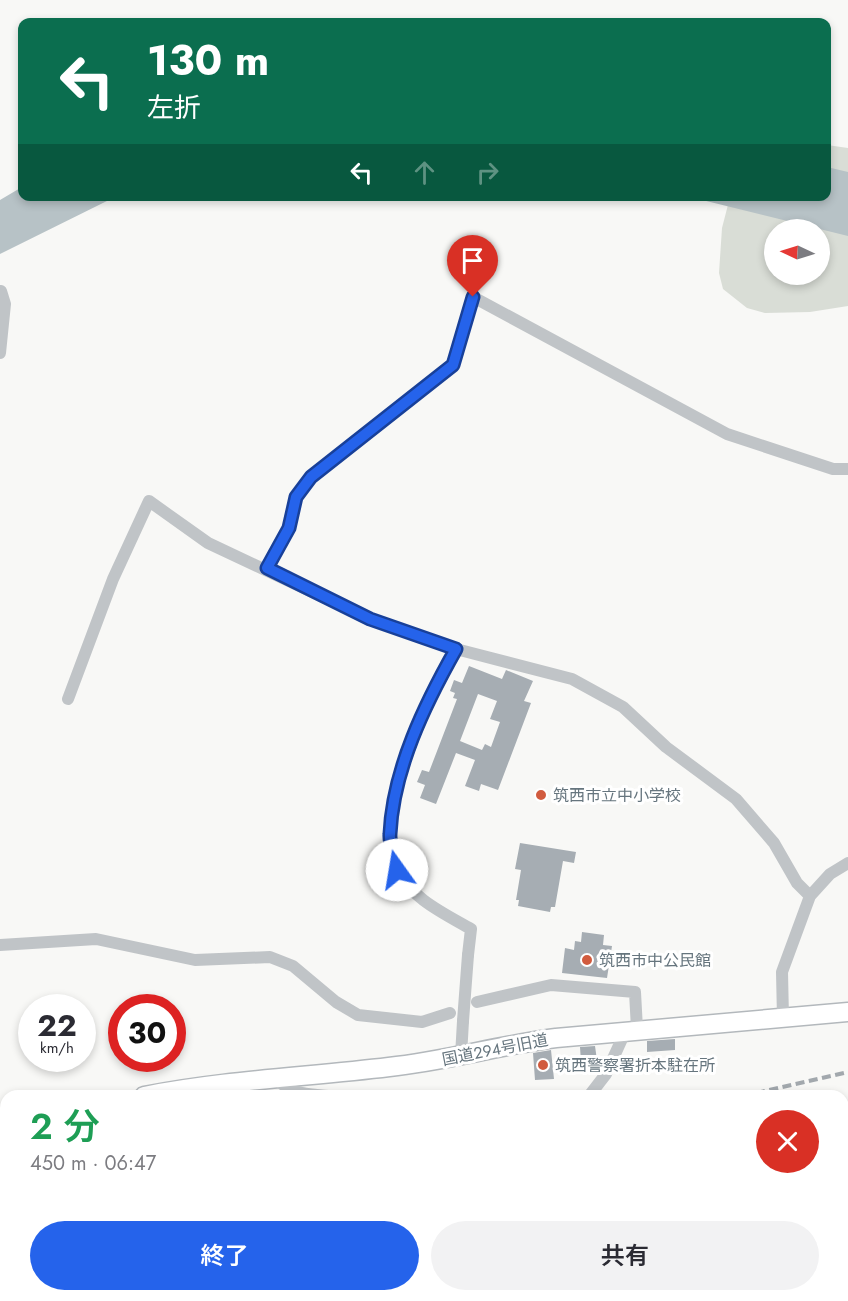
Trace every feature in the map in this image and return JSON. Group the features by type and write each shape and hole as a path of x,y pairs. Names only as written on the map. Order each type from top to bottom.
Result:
{"street":[{"path":"0,353 5,304 1,291"},
{"path":"267,568 289,528 296,497 311,477 453,365 473,297 727,434 833,470 848,469"},
{"path":"68,699 113,579 148,501 208,543 267,568 370,619 456,649 572,679 623,707 666,747 736,799 774,843 796,884 810,896"},
{"path":"456,649 435,686 416,729 398,790 390,835 397,870 415,894 471,929 460,1056"},
{"path":"783,1018 782,972 810,896 830,874 848,863"},
{"path":"0,945 96,939 195,960 270,957 293,966 336,1002 358,1015 422,1022 450,1013"},
{"path":"477,1002 551,985 635,992 632,1030 606,1074 592,1090"},
{"name":"国道294号旧道","path":"176,1090 209,1084 389,1067 460,1056 517,1043 632,1030 848,1011"},
{"path":"277,1078 281,1084 293,1090"}],"shaded area":[{"path":"831,146 848,148 848,306 810,312 765,313 747,308 723,289 719,273 722,228 729,201 831,201"},
{"path":"831,168 848,172 848,236 830,232 830,219 779,219 706,201 831,201"},
{"path":"18,189 18,201 107,201 0,254 0,200"}],"building":[{"path":"469,666 502,679 506,670 533,681 524,701 531,703 498,790 481,784 479,791 465,786 475,760 456,753 436,804 420,798 425,785 417,782 422,770 429,772 457,699 453,698 455,693 450,691 454,680 462,683","holes":["478,694 497,701 490,719 500,722 491,747 485,744 482,750 460,741"]},
{"path":"520,843 576,852 574,863 563,861 555,907 551,907 550,912 518,906 519,900 516,900 521,870 515,869"},
{"name":"筑西市中公民館","path":"582,932 604,935 603,945 612,946 607,978 562,973 565,948 574,950 575,941 581,942"},
{"path":"675,1039 675,1050 647,1052 647,1041"},
{"path":"595,1046 597,1060 581,1062 580,1047"},
{"name":"筑西警察署折本駐在所","path":"551,1050 554,1079 535,1080 533,1053"}],"railway":[{"path":"769,1090 848,1072"}],"place":[{"name":"筑西市立中小学校","path":"541,795"},
{"name":"筑西市中公民館","path":"587,960"},
{"name":"筑西警察署折本駐在所","path":"543,1065"}],"route":[{"path":"397,870 390,835 404,767 416,729 435,686 456,649 370,619 267,568 289,528 296,497 311,477 453,365 473,297"}]}
